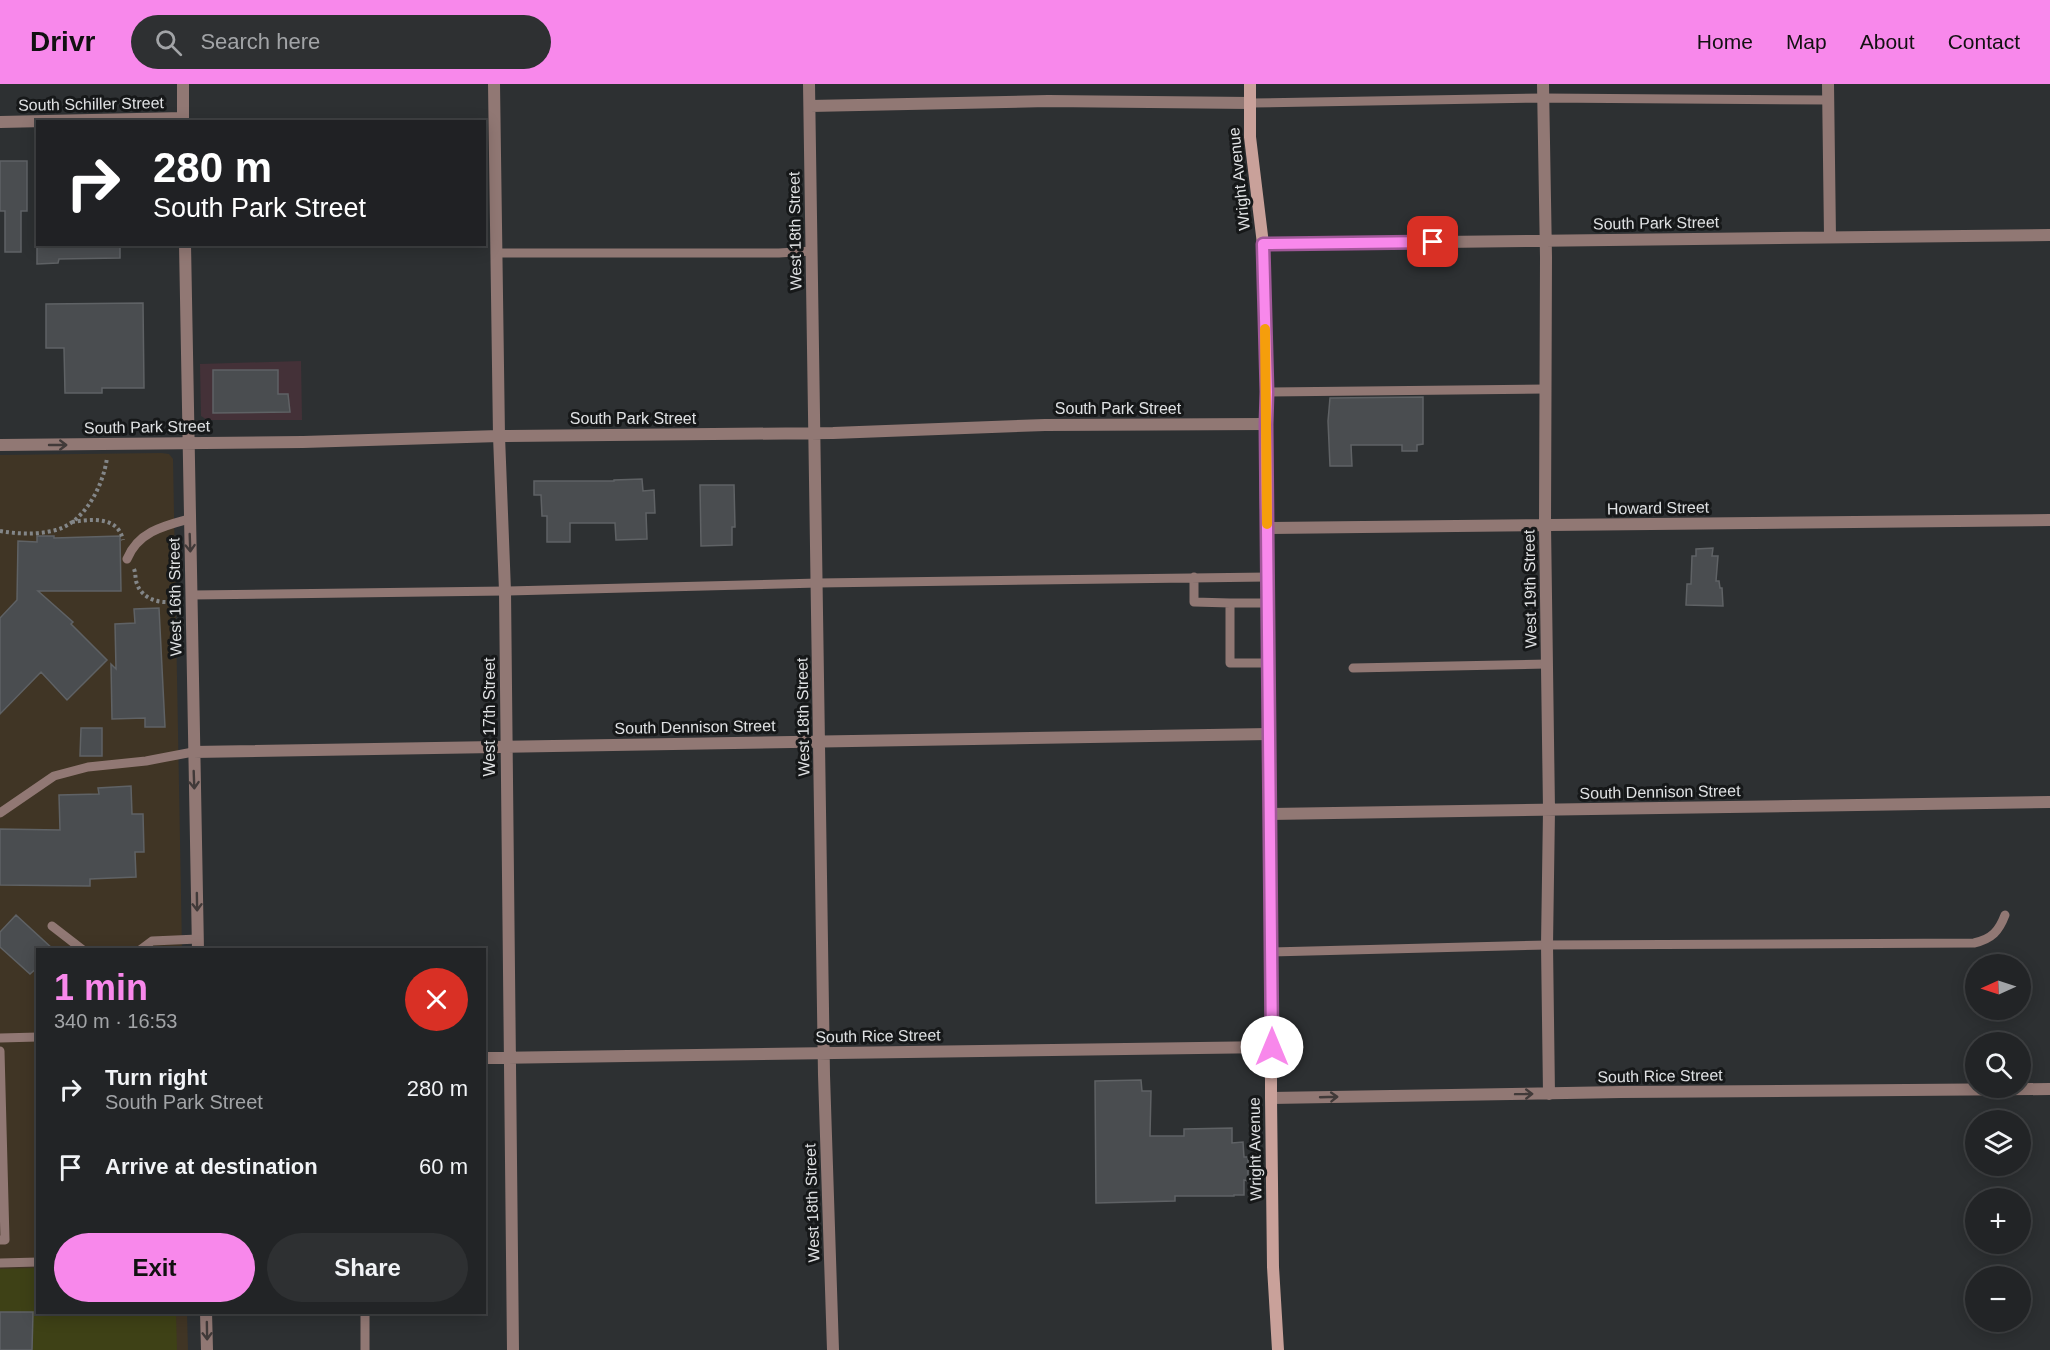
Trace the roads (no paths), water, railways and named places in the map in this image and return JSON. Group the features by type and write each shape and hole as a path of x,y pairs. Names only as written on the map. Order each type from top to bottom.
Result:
{"main road":[{"name":"Wright Avenue","path":"1250,84 1250,137 1263,244 1267,392 1271,1098 1273,1267 1278,1350"}],"street":[{"path":"183,84 183,120"},
{"name":"West 17th Street","path":"494,84 499,436 505,591 508,1057 513,1350"},
{"name":"West 18th Street","path":"809,84 824,1053 833,1350"},
{"name":"West 19th Street","path":"1543,84 1545,525 1550,810 1547,945 1549,1094"},
{"path":"1828,84 1830,237"},
{"path":"810,106 1048,100 1251,103"},
{"name":"South Schiller Street","path":"0,122 36,122"},
{"name":"South Park Street","path":"1263,244 2050,235"},
{"name":"West 16th Street","path":"185,246 198,944"},
{"name":"South Park Street","path":"0,445 815,433 1045,425 1266,424"},
{"name":"Howard Street","path":"1267,528 2050,520"},
{"name":"South Dennison Street","path":"193,752 1269,734"},
{"name":"South Dennison Street","path":"1270,814 2050,802"},
{"name":"South Rice Street","path":"486,1058 1272,1047"},
{"name":"South Rice Street","path":"1271,1098 2050,1089"},
{"path":"206,1314 207,1350"}],"lane":[{"path":"1251,103 1543,98 1828,100"},
{"path":"497,254 812,251"},
{"path":"1267,392 1545,389"},
{"path":"128,556 134,545 153,530 189,519"},
{"path":"1194,577 1194,602 1267,603"},
{"path":"192,595 1268,577"},
{"path":"1230,603 1230,663 1269,663"},
{"path":"1353,668 1548,664"},
{"path":"0,813 54,776 88,767 146,761 193,752"},
{"path":"1271,952 1547,945 1974,943 1986,941 1999,931 2006,915"},
{"path":"52,926 80,948"},
{"path":"142,948 152,940 198,944"},
{"path":"0,1038 36,1037"},
{"path":"0,1051 5,1240 0,1240"},
{"path":"0,1263 36,1262"},
{"path":"365,1314 365,1350"}]}
